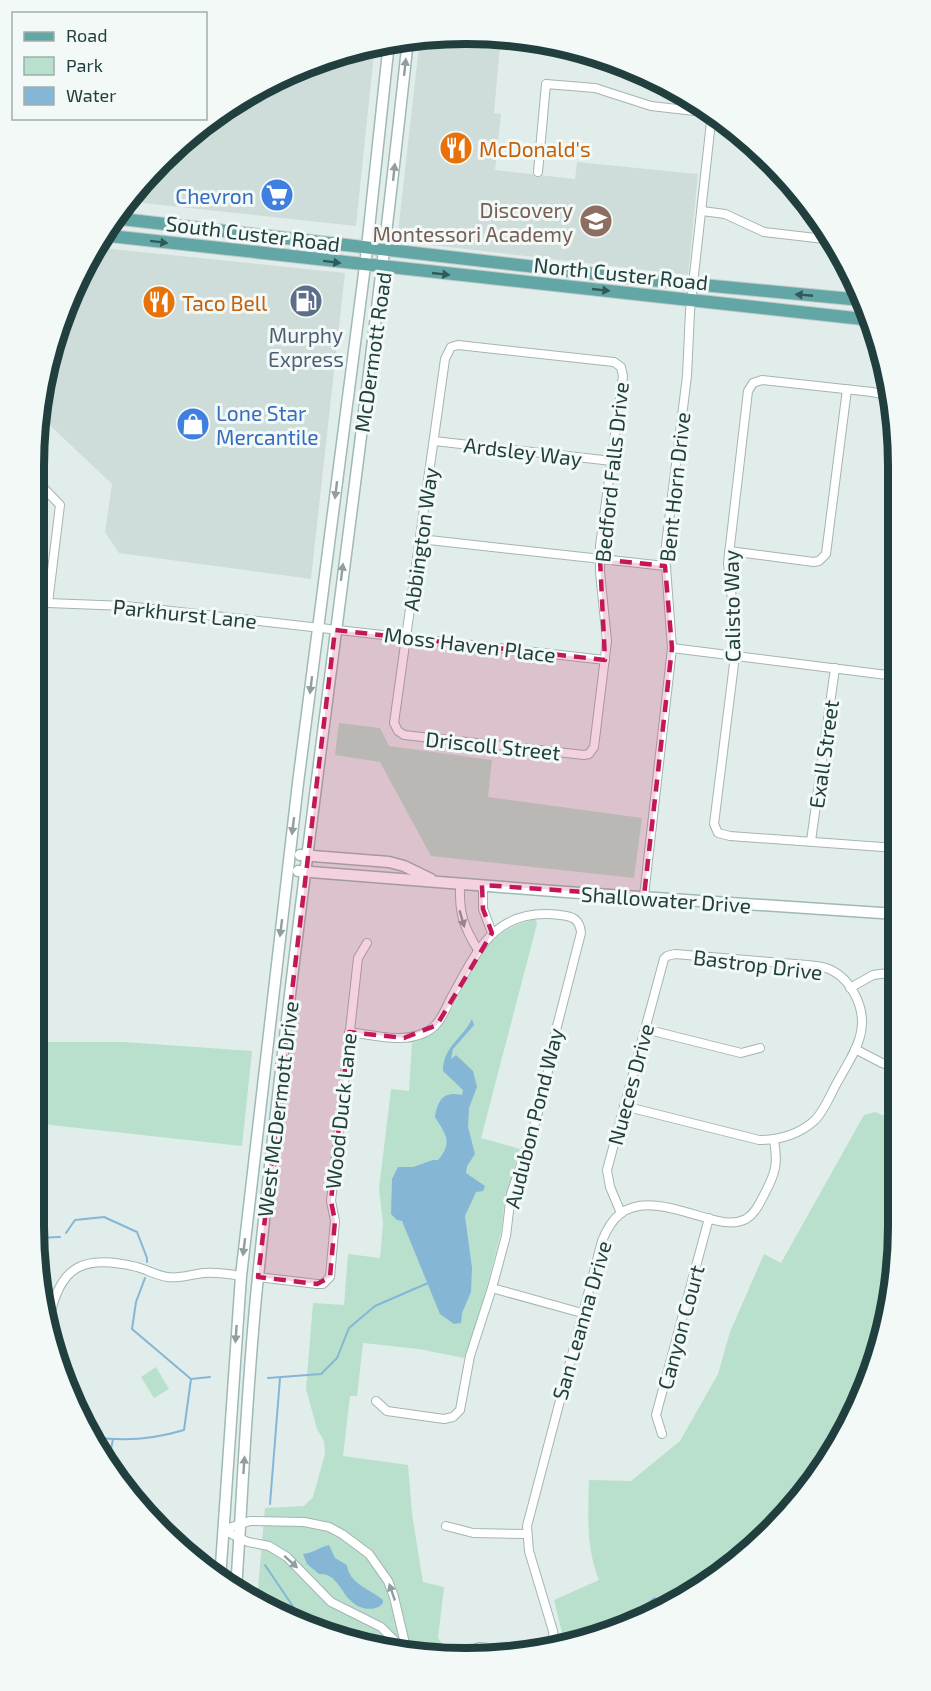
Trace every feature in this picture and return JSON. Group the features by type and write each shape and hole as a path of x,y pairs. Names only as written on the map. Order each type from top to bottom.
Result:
{"main road":[{"name":"McDermott Road","path":"335,630 383,267 407,48"},
{"name":"McDermott Road","path":"318,627 368,248 388,51"},
{"path":"384,92 402,94"},
{"name":"North Custer Road","path":"124,219 570,271 853,299"},
{"name":"South Custer Road","path":"112,236 365,266"},
{"name":"North Custer Road","path":"365,266 861,319"},
{"path":"569,287 570,271"},
{"path":"339,465 356,468"},
{"name":"West McDermott Drive","path":"221,1569 241,1276 318,627"},
{"name":"West McDermott Drive","path":"237,1580 258,1277 304,871 335,630"},
{"path":"298,783 315,785"},
{"name":"Shallowater Drive","path":"290,854 381,861 404,866 436,882"},
{"path":"363,876 374,872 381,861"},
{"name":"Shallowater Drive","path":"288,870 888,913"},
{"path":"241,1276 258,1277"}],"street":[{"path":"538,172 546,84 595,88 651,106 693,111"},
{"name":"Bent Horn Drive","path":"644,896 673,632 664,566 687,376 692,301 711,123"},
{"path":"702,211 725,214 764,232 821,239"},
{"name":"Abbington Way","path":"398,731 394,723 406,636 445,358 451,347 465,345 614,362 621,367"},
{"name":"Bedford Falls Drive","path":"589,754 594,747 605,660 607,627 601,588 600,559 623,376 621,367"},
{"name":"Calisto Way","path":"811,841 730,836 716,831 714,815 735,656 733,610 728,573 729,551 747,395 753,383 762,380 847,389"},
{"path":"729,551 814,562 823,558 828,549 847,389 881,394"},
{"name":"Ardsley Way","path":"434,441 612,461"},
{"path":"44,488 60,505 48,603"},
{"path":"420,538 664,566"},
{"name":"Parkhurst Lane","path":"44,602 126,606 335,630"},
{"name":"Moss Haven Place","path":"335,630 406,636 605,660"},
{"path":"672,648 888,675"},
{"name":"Exall Street","path":"811,841 835,668"},
{"name":"Driscoll Street","path":"398,731 404,735 589,754"},
{"path":"811,841 888,847"},
{"path":"460,884 459,906 463,925 478,950"},
{"path":"349,1032 404,1038 427,1032 437,1024 478,950 492,933 483,909 483,885"},
{"name":"Audubon Pond Way","path":"376,1401 387,1411 444,1419 453,1417 460,1410 470,1356 506,1236 511,1194 539,1109 554,1038 581,933 577,921 571,916 543,913 515,919 492,933"},
{"name":"Wood Duck Lane","path":"258,1277 317,1284 327,1281 330,1276 335,1221 331,1201 349,1032 358,958 367,943"},
{"name":"Bastrop Drive","path":"667,956 675,954 807,965 827,969 844,980 856,997 863,1019 861,1033 855,1049 816,1119 800,1131 774,1140"},
{"name":"Nueces Drive","path":"621,1213 610,1187 607,1170 664,959 667,956"},
{"path":"850,988 873,975 888,973"},
{"path":"645,1029 741,1053 760,1048"},
{"path":"855,1049 888,1065"},
{"path":"621,1213 640,1206 663,1207 724,1222 746,1219 754,1213 774,1176 778,1160 774,1140 759,1140 624,1106"},
{"name":"San Leanna Drive","path":"554,1638 529,1551 526,1534 528,1521 602,1241 609,1226 621,1213"},
{"name":"Canyon Court","path":"662,1434 656,1415 709,1218"},
{"path":"52,1307 54,1296 64,1278 76,1268 93,1262 124,1264 170,1278 206,1273 241,1276"},
{"path":"492,1288 582,1313"},
{"path":"223,1530 253,1521 304,1522 329,1527 357,1544 369,1554 388,1581 405,1643"},
{"path":"446,1526 473,1533 526,1534"},
{"path":"223,1530 239,1538 269,1546 286,1557 331,1602 381,1627 395,1641"}],"highlighted area":[{"path":"600,559 665,566 672,648 644,896 482,885 483,909 492,933 437,1025 404,1038 349,1032 331,1201 335,1221 330,1277 317,1284 258,1277 335,630 605,660"}],"shaded area":[{"path":"500,45 494,113 501,114 495,170 575,179 577,162 698,174 688,275 397,241 419,46"},
{"path":"374,54 356,226 143,203 144,192 167,167 187,148 231,115 279,87 304,76"},
{"path":"104,248 345,273 311,579 119,553 105,532 112,484 46,421 52,383 66,330 87,279"}],"green space":[{"path":"339,723 380,728 389,746 492,760 488,797 642,818 634,878 431,856 380,762 335,755"},
{"path":"536,919 537,924 481,1138 520,1149 505,1198 501,1232 479,1318 464,1358 419,1349 363,1343 357,1396 350,1396 343,1456 408,1465 412,1514 423,1582 444,1587 438,1638 444,1647 410,1644 330,1625 258,1593 265,1508 304,1506 313,1497 325,1454 324,1441 317,1429 306,1389 313,1303 344,1305 348,1254 380,1258 383,1224 379,1189 391,1089 409,1091 412,1043 431,1034 445,1019 477,961 490,943 510,929"},
{"path":"44,1042 124,1042 252,1051 242,1146 44,1124"},
{"path":"875,1112 888,1117 887,1253 866,1359 844,1412 831,1436 783,1504 744,1543 722,1560 700,1576 652,1604 601,1625 563,1636 554,1600 599,1580 590,1544 589,1480 631,1481 680,1441 718,1374 730,1332 764,1254 781,1263 864,1115"},
{"path":"156,1367 169,1389 154,1398 141,1377"}],"water":[{"path":"472,1019 474,1025 453,1049 451,1059 456,1055 473,1071 477,1087 469,1108 468,1127 475,1154 467,1166 466,1173 485,1186 483,1191 476,1192 465,1216 472,1268 471,1292 462,1313 461,1323 454,1324 440,1314 402,1221 397,1220 391,1214 392,1179 398,1167 413,1167 438,1160 443,1154 447,1143 435,1117 436,1111 442,1098 450,1094 462,1095 463,1090 443,1071 444,1063 450,1049"},
{"path":"329,1545 335,1558 347,1565 356,1582 383,1600 380,1606 366,1609 357,1606 334,1579 325,1574 319,1574 307,1564 303,1554"},
{"path":"654,1597 660,1600 645,1607"}],"waterway":[{"path":"66,1233 75,1220 104,1217 137,1232 147,1262"},
{"path":"44,1238 60,1237"},
{"path":"145,1278 136,1302 132,1329 191,1379 210,1377"},
{"path":"268,1378 321,1374 337,1358 349,1328 375,1306 428,1283"},
{"path":"270,1504 280,1378"},
{"path":"101,1438 140,1439 184,1430 191,1379"},
{"path":"110,1452 113,1439"},
{"path":"265,1565 299,1613"}],"place":[{"name":"McDonald's","path":"456,148"},
{"name":"Chevron","path":"277,195"},
{"name":"Discovery Montessori Academy","path":"596,221"},
{"name":"Murphy Express","path":"306,301"},
{"name":"Taco Bell","path":"159,302"},
{"name":"Lone Star Mercantile","path":"193,424"}]}
